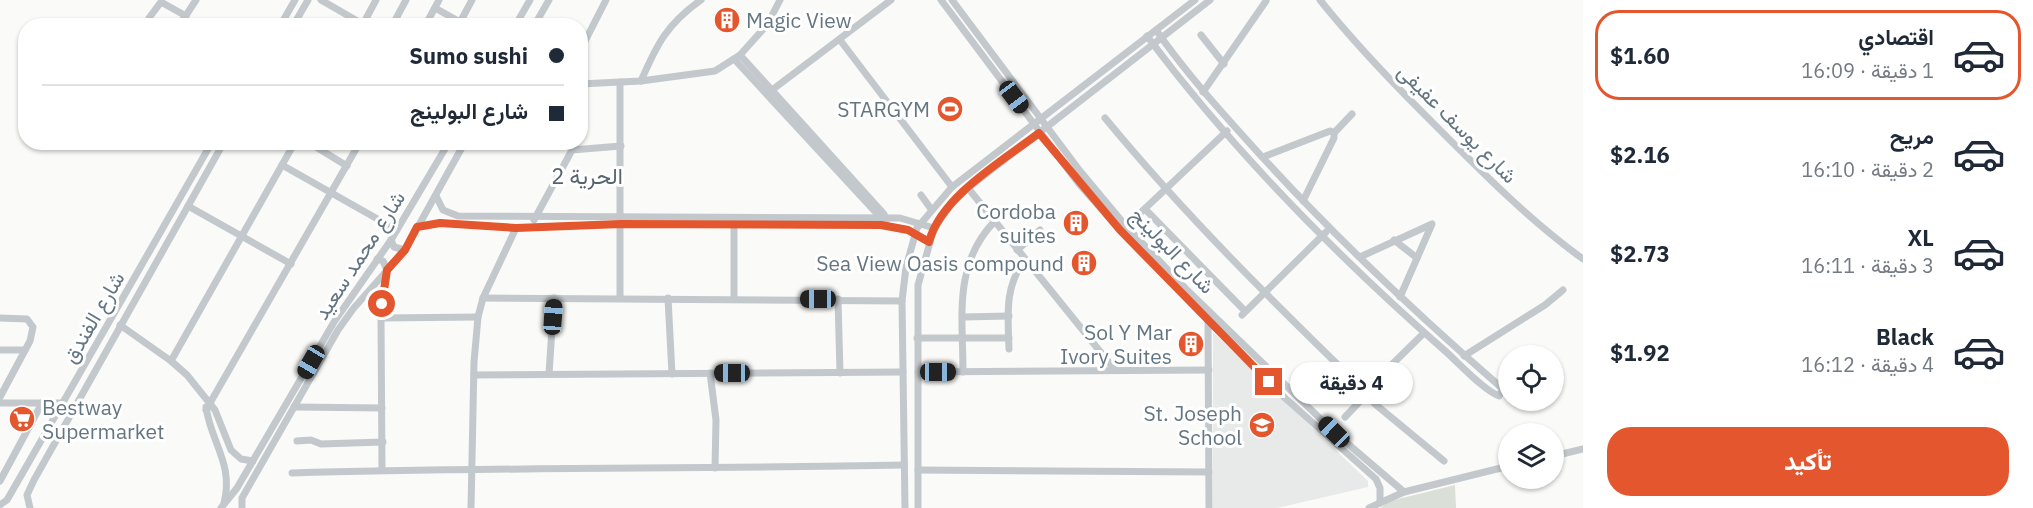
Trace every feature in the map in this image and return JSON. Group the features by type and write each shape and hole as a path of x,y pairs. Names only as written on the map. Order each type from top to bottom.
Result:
{"street":[{"path":"149,18 161,2 186,16 196,0"},
{"path":"298,18 308,0"},
{"path":"321,0 352,18"},
{"path":"367,18 376,0"},
{"path":"396,18 405,0"},
{"path":"429,18 439,0"},
{"path":"462,18 472,0"},
{"path":"519,18 530,0"},
{"path":"538,18 549,0"},
{"path":"588,35 606,0"},
{"path":"640,81 664,33 678,16 701,0"},
{"path":"588,84 640,81 715,70 738,58 767,25 780,0"},
{"path":"772,90 891,0"},
{"name":"شارع البولينج","path":"941,0 1039,133 1122,228 1208,321 1285,398 1376,479 1380,488 1380,501"},
{"path":"905,508 902,301 906,267 915,234 921,222 952,187 1195,0"},
{"path":"918,508 917,297 934,228 968,188 1210,0"},
{"name":"شارع يوسف عفيفى","path":"1320,0 1376,64 1456,147 1536,222 1583,259"},
{"path":"284,18 293,1"},
{"path":"1203,92 1266,1"},
{"path":"947,8 953,2"},
{"name":"شارع البولينج","path":"953,2 1122,228 1334,432 1404,492"},
{"path":"435,8 450,18"},
{"path":"953,16 960,10"},
{"path":"521,14 523,18"},
{"path":"1147,36 1225,132 1323,235 1424,333 1499,396 1503,389 1400,297 1303,201 1203,92 1156,30"},
{"path":"1201,35 1224,64"},
{"path":"840,40 952,187"},
{"path":"738,58 772,90 884,221"},
{"path":"738,58 810,136"},
{"path":"620,82 620,298"},
{"path":"1303,201 1334,138 1334,133 1352,114"},
{"path":"1105,118 1165,190 1264,293 1366,392 1375,404 1444,462"},
{"path":"1135,218 1233,125"},
{"path":"1263,157 1329,131 1334,133"},
{"path":"588,149 621,146"},
{"name":"شارع الفندق","path":"0,505 17,483 207,150"},
{"name":"شارع الفندق","path":"30,508 27,499 34,480 220,150"},
{"path":"171,361 290,150"},
{"path":"321,150 347,166"},
{"path":"222,507 227,486 226,465 208,406 356,150"},
{"name":"شارع محمد سعيد","path":"222,507 253,461 334,322 392,240 444,150"},
{"name":"شارع محمد سعيد","path":"242,508 242,498 343,323 405,250 461,150"},
{"path":"530,227 572,150"},
{"path":"282,165 398,230"},
{"path":"968,188 1115,370"},
{"path":"921,195 931,209"},
{"path":"436,196 440,207 450,214 506,218 621,215 884,221 921,222 934,228"},
{"path":"188,206 291,264"},
{"path":"1145,209 1244,313 1329,228"},
{"path":"504,227 506,218"},
{"path":"417,227 440,223 516,228 621,224 802,225 884,221 929,242"},
{"path":"963,372 966,269 972,250 994,222"},
{"path":"734,224 734,299"},
{"path":"1359,257 1432,224 1400,297"},
{"path":"802,225 802,235"},
{"path":"471,508 474,375 478,317 483,298 516,228"},
{"path":"1017,250 1040,230"},
{"path":"159,235 168,241"},
{"path":"392,240 398,249 405,250"},
{"path":"1394,240 1417,258"},
{"path":"377,259 385,264 387,270 381,318 382,470"},
{"path":"1009,349 1010,286 1016,271 1025,260"},
{"path":"1464,356 1545,305 1563,290"},
{"path":"483,298 902,301"},
{"path":"549,374 554,298"},
{"path":"668,298 672,374"},
{"path":"838,299 840,373"},
{"path":"963,316 1009,316"},
{"path":"0,318 20,317 31,322 33,334 0,397"},
{"path":"381,318 478,317"},
{"path":"1208,321 1209,508"},
{"path":"120,326 171,361 193,382 231,450 241,459 253,461"},
{"path":"1221,334 1228,329"},
{"path":"1345,417 1366,392 1424,333"},
{"path":"917,338 1009,338"},
{"path":"0,350 25,350"},
{"path":"918,372 1209,370"},
{"path":"474,375 903,372"},
{"path":"710,374 716,420 715,468"},
{"path":"0,403 63,403"},
{"path":"0,481 42,403"},
{"path":"294,407 382,408"},
{"path":"297,441 311,440 321,444 382,442"},
{"path":"1564,454 1583,449"},
{"path":"291,473 473,468 904,465"},
{"path":"1369,508 1404,492 1498,469"},
{"path":"918,470 1209,472"},
{"path":"22,474 34,480"},
{"path":"17,483 24,484 29,490"}],"shaded area":[{"name":"St. Joseph School","path":"1213,332 1368,481 1368,487 1277,508 1213,508"},
{"path":"1455,485 1456,508 1380,508 1390,501"}],"place":[{"name":"Magic View","path":"727,20"},
{"name":"STARGYM","path":"950,109"},
{"name":"Cordoba suites","path":"1076,223"},
{"name":"Sea View Oasis compound","path":"1084,263"},
{"name":"Sol Y Mar Ivory Suites","path":"1191,344"},
{"name":"Bestway Supermarket","path":"22,419"},
{"name":"St. Joseph School","path":"1262,425"}],"district":[{"name":"الحرية 2","path":"587,175"}],"route":[{"path":"382,304 387,270 405,250 417,227 434,223 516,228 621,224 881,225 908,230 929,242 937,222 953,202 1039,133 1078,184 1120,230 1269,382"}]}
